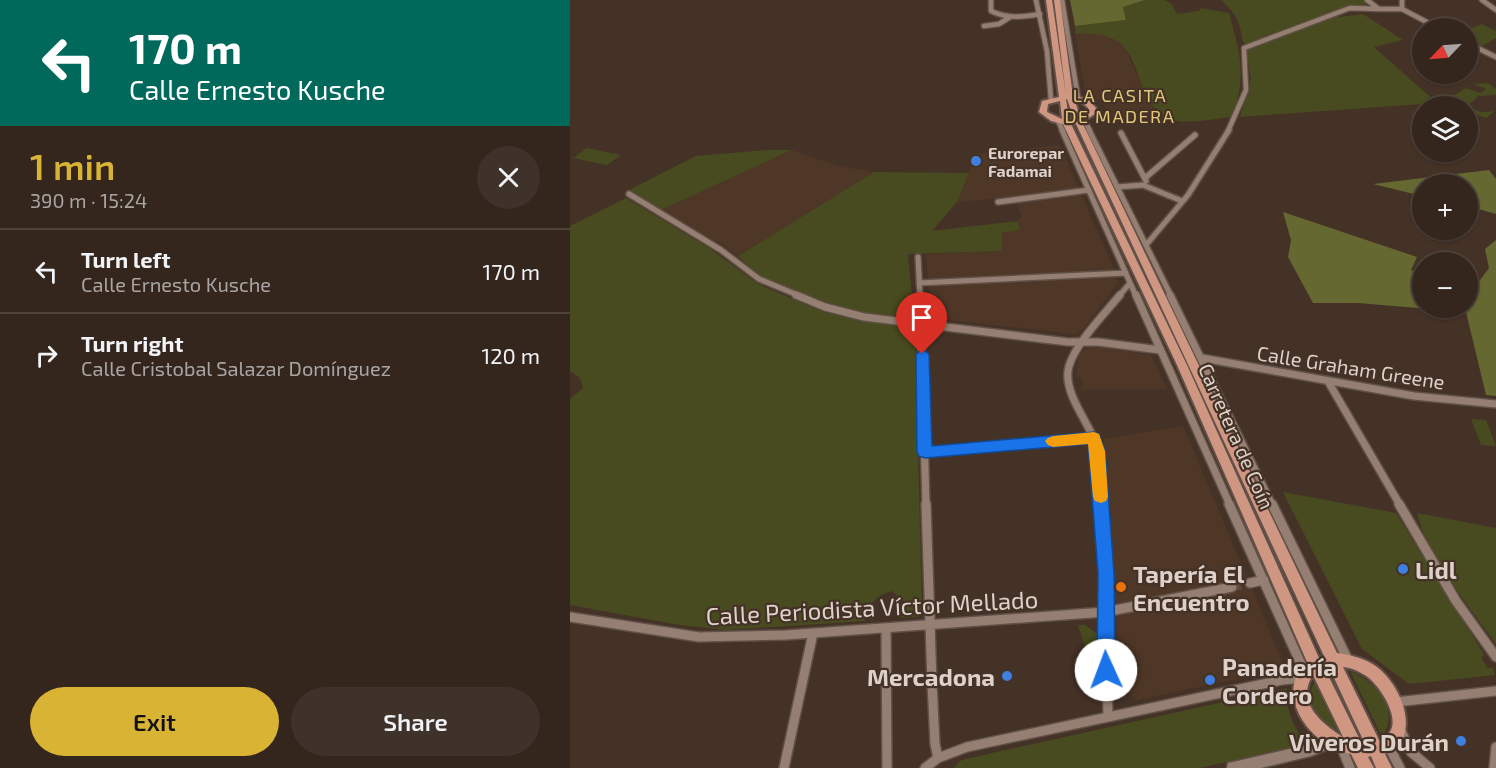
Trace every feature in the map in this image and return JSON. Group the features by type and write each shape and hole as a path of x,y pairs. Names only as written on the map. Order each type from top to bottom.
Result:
{"main road":[{"path":"1048,0 1070,98 1332,659 1382,749 1384,768"},
{"path":"1057,0 1070,98 1062,121"},
{"path":"1070,98 1085,101 1092,108 1089,116 1081,120 1062,121 1043,112 1045,103 1070,98"},
{"name":"Carretera de Coín","path":"1062,121 1182,365 1308,672 1363,761"},
{"path":"1332,659 1348,660 1377,675 1396,702 1398,726 1395,737 1363,761 1327,744 1313,730 1300,707 1298,695 1308,672 1332,659"}],"street":[{"path":"991,0 991,11 1010,17 1040,14"},
{"path":"1036,0 1047,51 1051,100"},
{"path":"1062,0 1070,98"},
{"path":"1367,0 1379,9"},
{"path":"1402,0 1402,9"},
{"path":"1482,0 1496,10"},
{"path":"1146,245 1156,237 1182,201 1222,143 1237,116 1245,91 1247,75 1244,48 1350,8 1402,9 1419,18"},
{"path":"984,26 999,24 1010,17"},
{"path":"1478,48 1496,57"},
{"name":"Carretera de Coín","path":"1081,120 1118,187 1348,660"},
{"name":"Carretera de Coín","path":"1062,121 1089,190 1130,283 1308,672"},
{"path":"1120,133 1145,178 1146,182 1143,185"},
{"path":"1145,178 1195,135"},
{"path":"1118,187 1143,185 1182,201"},
{"path":"998,202 1089,190"},
{"path":"629,194 721,250 759,279 835,309 864,317 1068,342 1160,350"},
{"path":"918,257 922,323 928,625 935,744 938,758"},
{"path":"919,283 1126,273"},
{"path":"1108,717 1104,551 1098,451 1071,387 1068,372 1072,357 1130,283"},
{"name":"Calle Graham Greene","path":"1202,358 1414,396 1496,404"},
{"path":"1329,382 1456,601 1496,657"},
{"path":"925,452 1094,438"},
{"path":"1250,584 1264,580"},
{"name":"Calle Periodista Víctor Mellado","path":"570,617 588,618 699,638 813,633 1105,612 1232,587"},
{"path":"886,628 887,768"},
{"path":"784,768 813,633"},
{"path":"925,768 938,758 967,747 1308,672"},
{"path":"1396,702 1496,691"},
{"path":"1398,726 1408,750 1419,763 1430,768"},
{"path":"1233,768 1311,750 1327,744"},
{"path":"1494,768 1496,747"},
{"path":"1382,749 1400,768"},
{"path":"1343,751 1350,768"}],"shaded area":[{"path":"1094,32 1110,36 1124,46 1147,96 1158,111 1174,121 1096,119 1107,110 1103,102 1086,96 1075,34"},
{"path":"1060,145 1118,283 1082,330 1075,334 931,318 926,254 1002,251 1001,233 1020,230 1017,221 1022,217 1015,197 957,202 976,154"},
{"path":"792,150 837,166 874,172 738,256 721,243 691,230 661,210"},
{"path":"1095,346 1151,355 1167,389 1079,390 1083,385 1082,379 1076,376 1078,360 1081,353 1088,347"},
{"path":"1183,426 1282,661 1276,671 1137,700 1129,691 1118,645 1103,439"}],"green space":[{"path":"1070,0 1145,0 1123,7 1126,20 1075,26"},
{"path":"1145,0 1164,0 1171,3 1177,14 1199,11 1201,8 1229,13 1237,41 1241,76 1233,117 1193,122 1173,120 1157,110 1147,97 1128,53 1118,42 1101,35 1075,34 1075,26 1126,20 1123,7"},
{"path":"1221,0 1364,0 1370,4 1347,7 1247,45 1243,42 1234,14"},
{"path":"1337,14 1340,17 1363,14 1403,40 1374,47 1412,81 1412,84 1416,84 1429,96 1412,96 1412,105 1240,117 1251,77 1246,53 1248,50"},
{"path":"1482,24 1496,31 1496,38 1481,47 1478,46 1478,26"},
{"path":"1488,83 1496,89 1496,95 1452,96 1466,88 1480,93 1486,89 1474,84"},
{"path":"1496,110 1486,118 1478,115 1478,111"},
{"path":"587,148 621,155 607,165 573,158"},
{"path":"792,150 661,210 629,190 696,156"},
{"path":"1489,170 1496,179 1496,214 1478,209 1478,174 1456,174"},
{"path":"874,172 969,173 957,202 932,231 1017,221 1020,230 1002,233 1002,251 908,254 914,317 867,313 831,304 762,278 738,256"},
{"path":"1412,179 1412,194 1373,184"},
{"path":"626,198 709,248 758,284 824,312 915,327 922,609 918,617 900,618 904,602 892,591 881,595 864,610 865,621 726,630 679,625 570,605 570,399 583,388 580,378 570,371 570,226"},
{"path":"1283,212 1412,255 1412,308 1358,303 1313,303 1288,257 1291,240"},
{"path":"1496,240 1496,396 1486,395 1467,318 1478,318 1478,283 1489,268 1485,249"},
{"path":"1471,419 1486,420 1496,446 1481,445"},
{"path":"1283,492 1396,513 1485,656 1481,657 1487,668 1493,668 1495,675 1409,684 1362,649"},
{"path":"1417,513 1496,528 1496,644 1439,562 1429,545"},
{"path":"1078,625 1085,625 1097,634 1096,682"},
{"path":"1350,671 1369,682 1383,698 1389,717 1382,737"},
{"path":"1317,679 1347,743 1322,723 1311,708 1309,699"},
{"path":"1287,688 1287,703 1291,718 1307,744 1200,768 954,768 965,759"}],"tunnel":[{"path":"1232,587 1250,583"}],"slow traffic":[{"path":"1053,441 1094,438 1098,451 1101,497"}],"place":[{"name":"Eurorepar Fadamai","path":"976,161"},
{"name":"Lidl","path":"1403,569"},
{"name":"Tapería El Encuentro","path":"1121,587"},
{"name":"Mercadona","path":"1007,676"},
{"name":"Panadería Cordero","path":"1210,680"},
{"name":"Viveros Durán","path":"1461,741"}],"district":[{"name":"LA CASITA DE MADERA","path":"1120,106"}],"route":[{"path":"922,354 925,452 1094,438 1098,451 1106,573 1106,670"}]}
